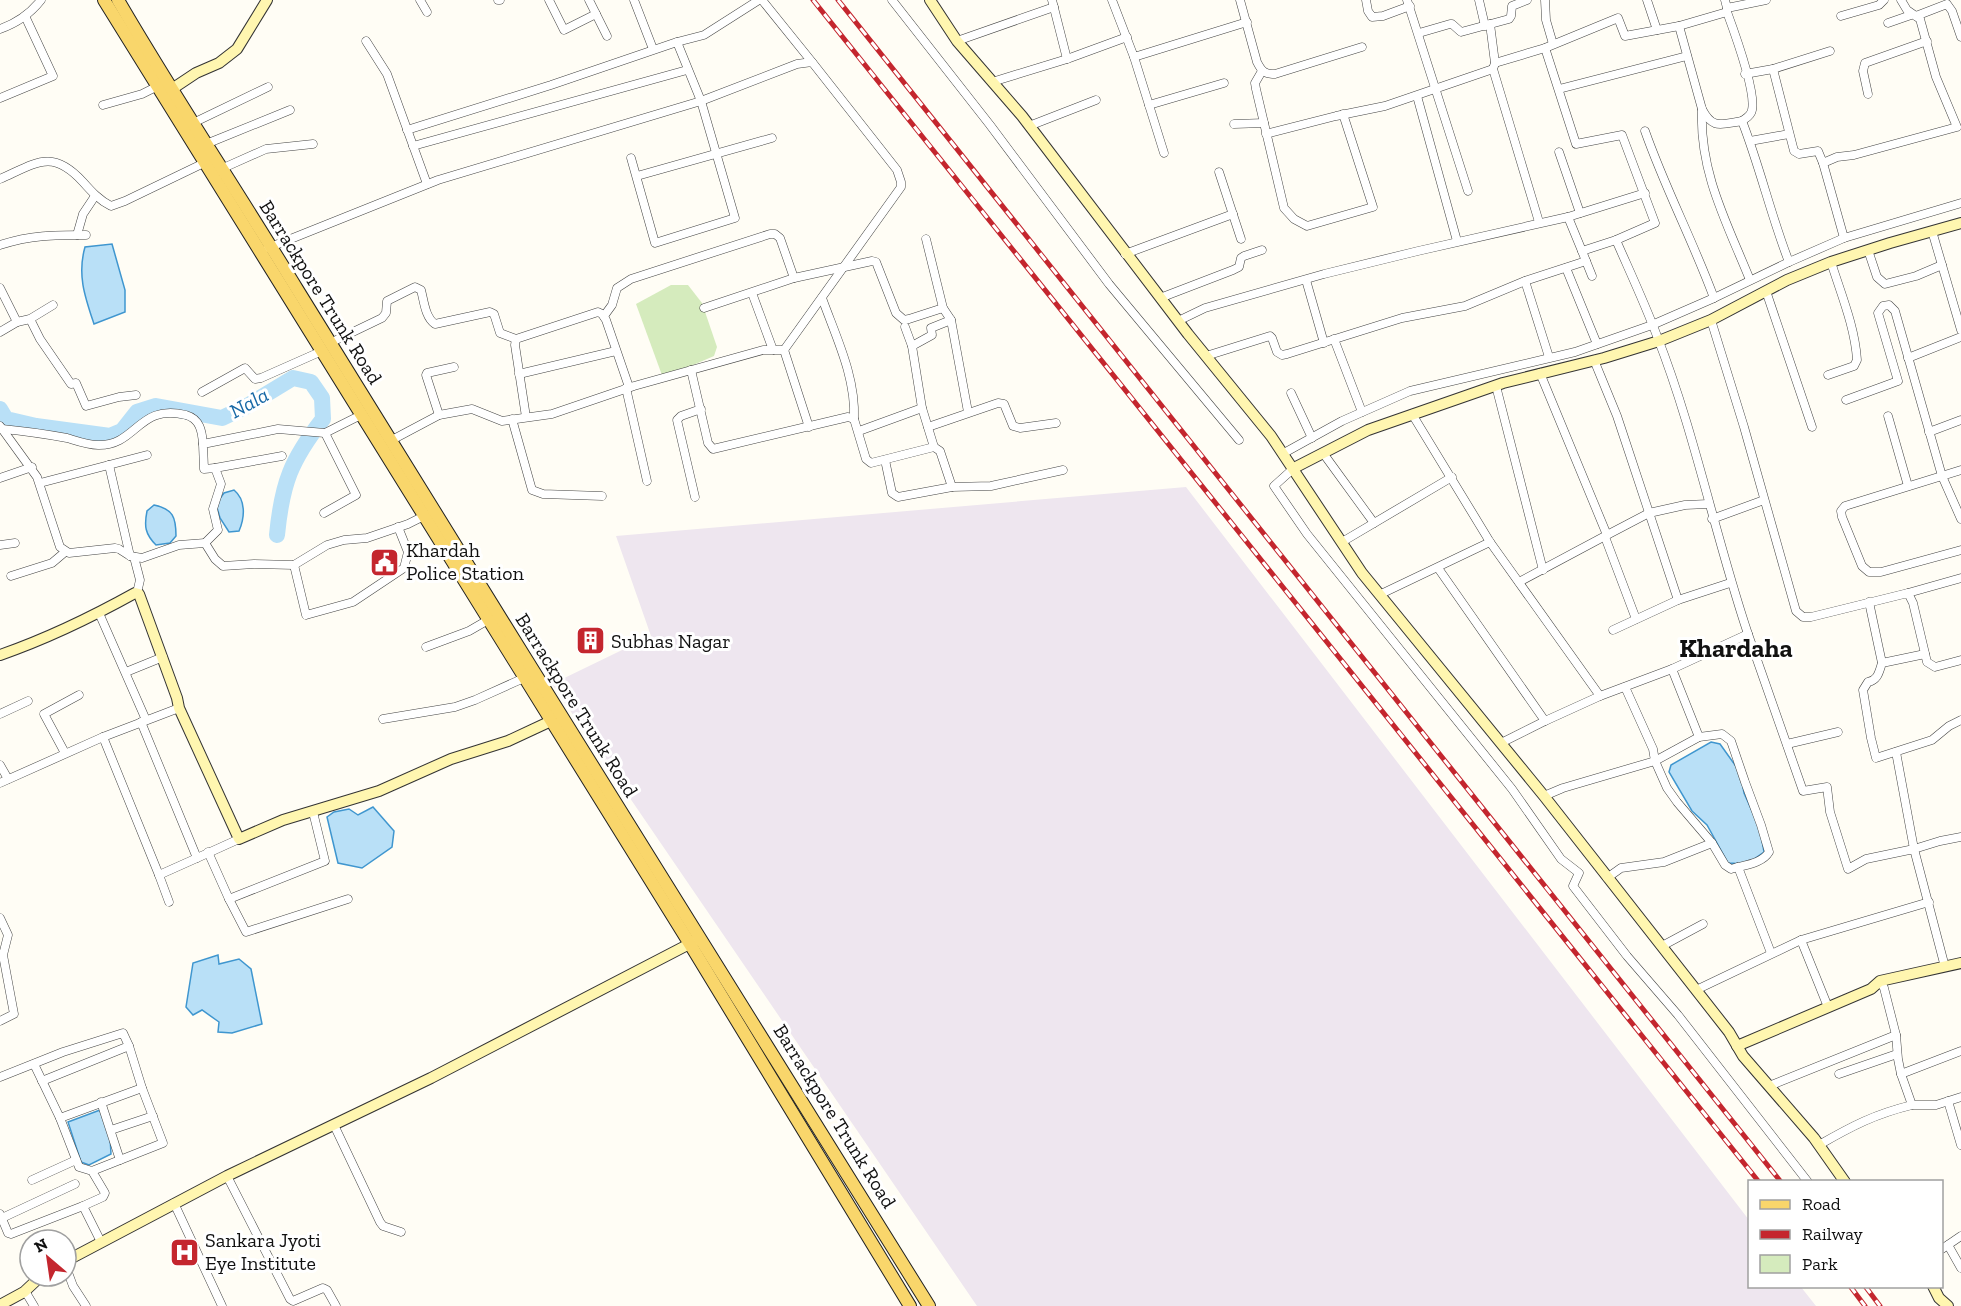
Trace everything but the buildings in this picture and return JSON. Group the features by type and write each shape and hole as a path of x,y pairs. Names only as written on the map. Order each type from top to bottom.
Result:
{"main road":[{"name":"Barrackpore Trunk Road","path":"104,0 164,91 206,162 266,249"},
{"name":"Barrackpore Trunk Road","path":"118,0 164,91 193,123 326,347 390,441 488,620 690,944 910,1306"},
{"name":"Barrackpore Trunk Road","path":"326,347 361,415 428,513 701,938 929,1306"}],"street":[{"path":"0,28 11,25 32,12 41,0"},
{"path":"103,105 142,94 164,91 219,63 237,49 267,0"},
{"path":"420,0 427,12"},
{"path":"549,0 564,30 596,14"},
{"path":"589,0 607,36"},
{"path":"634,0 653,49"},
{"path":"407,130 551,85 653,49 704,35 760,0 897,170 901,182 899,192 784,350"},
{"path":"892,0 990,125 1108,284 1239,440"},
{"path":"1112,0 1134,57 1164,153"},
{"path":"1240,0 1254,50 1262,71 1266,74 1275,74 1362,47"},
{"path":"1366,0 1372,17 1383,16 1408,3 1468,190"},
{"path":"1479,0 1487,25 1494,66 1539,222"},
{"path":"1419,33 1452,24 1461,32 1487,25 1509,18 1511,3 1527,0"},
{"path":"1545,0 1545,20 1553,44"},
{"path":"1647,0 1657,30"},
{"path":"1266,134 1417,96 1618,18 1625,36 1679,26 1726,7 1766,0"},
{"path":"1840,16 1879,5 1884,0"},
{"path":"1822,163 1837,157 1854,155 1957,127 1936,77 1920,19 1901,0"},
{"path":"933,1 957,41 1029,126 1125,254 1284,453 1362,573 1544,796 1729,1032 1737,1046 1819,1145 1844,1180"},
{"path":"957,41 1053,4 1067,59"},
{"path":"1888,23 1947,4 1958,16 1961,37"},
{"path":"1702,109 1712,123 1717,125 1742,121 1749,116 1752,110 1752,99 1740,50 1726,7"},
{"path":"0,98 53,76 24,16"},
{"path":"1134,57 1247,22"},
{"path":"1679,26 1702,109 1701,132 1712,186 1750,280"},
{"path":"992,82 1067,59 1127,37"},
{"path":"366,41 387,74 427,184"},
{"path":"1868,94 1863,71 1865,63 1927,41"},
{"path":"631,158 655,243 735,218 701,101 677,42"},
{"path":"1545,48 1576,144 1622,135 1655,223 1616,240 1582,250"},
{"path":"1745,74 1773,69 1830,51"},
{"path":"1559,89 1687,56"},
{"path":"266,249 427,184 701,101 797,64 812,62"},
{"path":"1773,69 1796,154 1818,151 1844,238"},
{"path":"413,146 687,70"},
{"path":"1262,71 1255,83 1284,208 1294,219 1307,226 1373,207 1343,114"},
{"path":"1149,105 1224,83"},
{"path":"193,123 268,87"},
{"path":"1417,96 1457,241"},
{"path":"1029,126 1096,100"},
{"path":"206,144 290,110"},
{"path":"1742,121 1789,262"},
{"path":"1234,124 1264,123"},
{"path":"1645,131 1664,182 1683,220 1714,298"},
{"path":"1750,141 1789,134"},
{"path":"637,176 772,138"},
{"path":"221,168 266,149 313,144"},
{"path":"1559,152 1580,213"},
{"path":"0,179 42,161 55,160 78,176 95,196 111,206 206,162"},
{"path":"1219,172 1241,239"},
{"path":"1178,321 1205,308 1362,264 1569,217 1645,193"},
{"path":"77,235 83,214 95,196"},
{"path":"1806,1180 1678,1015 1627,956 1573,886 1579,873 1561,859 1512,789 1307,534 1274,486 1294,468 1368,430 1496,386 1594,360 1656,333 1714,298 1750,280 1844,238 1961,203"},
{"path":"1125,254 1233,214"},
{"path":"1569,217 1592,276"},
{"path":"1284,453 1362,412 1410,391 1598,344 1711,320 1766,291 1831,262 1961,223"},
{"path":"1932,231 1961,330"},
{"path":"604,316 612,305 617,288 631,279 770,234 775,234 780,238 794,278"},
{"path":"0,245 23,237 86,235"},
{"path":"926,239 943,308 951,320 969,412"},
{"path":"1616,240 1656,333 1679,401 1731,583 1803,791 1827,787 1830,812 1848,869 1866,859 1961,837"},
{"path":"1160,298 1233,270 1239,267 1241,258 1262,250"},
{"path":"1868,250 1877,277 1885,284 1916,276 1942,265"},
{"path":"1206,356 1270,336 1277,352 1282,355 1402,318 1465,306 1525,281 1586,261"},
{"path":"704,308 794,278 876,262 896,313 904,320 943,308"},
{"path":"1828,375 1854,366 1857,360 1857,349 1831,262"},
{"path":"1566,268 1598,344"},
{"path":"1306,280 1324,343"},
{"path":"1525,281 1549,357"},
{"path":"202,392 245,368 255,379 261,378 326,347 382,318 386,313 387,301 415,287 421,290 431,322 435,324 490,312 494,314 500,333 516,339 598,312 604,316 628,388 647,481"},
{"path":"0,288 17,322"},
{"path":"1766,291 1812,427"},
{"path":"752,292 773,350"},
{"path":"822,298 851,378 855,403 854,418 866,459 871,463 934,447"},
{"path":"0,332 17,322 30,319 53,305"},
{"path":"1846,400 1898,381 1878,314 1883,306 1889,305 1894,311 1942,476 1961,519"},
{"path":"30,319 40,339 71,384 76,383 86,406 135,395"},
{"path":"912,346 932,335 931,328 951,320"},
{"path":"1711,320 1796,611 1803,617 1811,617 1961,578"},
{"path":"905,327 912,346 922,408 934,447 940,451 952,487"},
{"path":"1908,358 1961,337"},
{"path":"516,339 526,417"},
{"path":"1334,339 1362,412"},
{"path":"390,441 439,415 472,409 502,421 552,414 628,388 763,350 784,350"},
{"path":"784,350 809,427"},
{"path":"519,374 616,351"},
{"path":"1594,360 1617,416 1631,464 1678,600"},
{"path":"439,415 426,375 454,367"},
{"path":"691,370 708,443 713,449 848,417 854,418"},
{"path":"1540,373 1606,536 1636,619"},
{"path":"1496,386 1543,570"},
{"path":"1291,393 1312,438"},
{"path":"928,427 998,403 1004,404 1013,426 1020,428 1056,423"},
{"path":"859,431 922,408"},
{"path":"695,497 677,420 681,416 701,410"},
{"path":"1,428 29,431 97,446 111,444 130,434 152,417 171,412 191,417 198,422 202,431 204,469 282,456"},
{"path":"1412,414 1490,542 1600,696"},
{"path":"203,444 278,429 325,433 361,415"},
{"path":"1888,416 1908,486"},
{"path":"512,419 532,490 551,494 602,496"},
{"path":"1929,432 1961,420"},
{"path":"1,428 32,467 40,483 54,532 60,547 65,552"},
{"path":"324,513 356,495 325,433"},
{"path":"1323,453 1374,523"},
{"path":"40,483 147,455"},
{"path":"885,460 894,496 898,497 952,487 991,486 1063,470"},
{"path":"0,654 47,638 137,593 140,580 109,465"},
{"path":"0,478 32,467"},
{"path":"11,576 52,563 65,552 114,548 142,558 179,545 205,543 218,530 213,509 221,484 215,468"},
{"path":"1961,470 1845,506 1841,511 1862,566 1869,572 1881,572 1961,550"},
{"path":"1342,542 1452,477"},
{"path":"1712,519 1764,500"},
{"path":"1519,582 1649,513 1685,505 1708,504"},
{"path":"205,543 215,559 223,566 294,565 327,545 344,540 367,538 428,513"},
{"path":"294,565 306,615 353,602 404,568 408,552 398,527"},
{"path":"1381,594 1490,542"},
{"path":"0,545 15,543"},
{"path":"1438,568 1545,721"},
{"path":"1613,630 1678,600 1731,583"},
{"path":"137,593 163,657 179,708 239,839"},
{"path":"1908,593 1913,603 1927,662 1935,667 1961,660"},
{"path":"1869,602 1882,663 1874,681 1868,682 1863,690 1876,758 1932,740 1949,726 1961,720"},
{"path":"99,613 126,672 197,858"},
{"path":"426,647 469,631 488,620"},
{"path":"1501,743 1600,696 1672,669 1748,634"},
{"path":"1882,663 1924,654"},
{"path":"126,672 163,657"},
{"path":"1672,669 1699,736"},
{"path":"383,719 454,707 524,678"},
{"path":"1544,796 1655,760 1699,736 1722,734 1731,741 1761,825 1769,852 1767,856 1731,869 1725,865 1712,843 1667,788 1655,760 1653,749 1625,687"},
{"path":"65,753 44,714 79,695"},
{"path":"0,714 28,701"},
{"path":"0,765 4,781 103,737 179,708"},
{"path":"159,875 283,820 379,791 451,759 508,741 551,721"},
{"path":"1787,744 1838,732"},
{"path":"103,737 169,902"},
{"path":"1896,752 1914,849 1945,967"},
{"path":"229,899 325,861 313,812"},
{"path":"1607,878 1621,868 1664,862 1712,843"},
{"path":"208,852 246,932 348,899"},
{"path":"1738,867 1771,953"},
{"path":"1696,990 1801,940 1929,902"},
{"path":"0,918 8,935 3,947 14,1014 0,1021"},
{"path":"1662,946 1703,924"},
{"path":"78,1254 227,1176 431,1078 701,938"},
{"path":"1801,940 1828,1007"},
{"path":"1737,1046 1871,989 1880,981 1961,963"},
{"path":"1880,981 1884,988 1896,1035 1901,1074 1912,1105"},
{"path":"0,1077 34,1064 122,1033 125,1035 163,1143 92,1171 80,1167 34,1064"},
{"path":"1769,1086 1896,1035"},
{"path":"42,1081 129,1046"},
{"path":"1901,1074 1961,1051"},
{"path":"1839,1074 1897,1054"},
{"path":"60,1118 142,1088"},
{"path":"1819,1145 1882,1112 1912,1105 1936,1105 1961,1097"},
{"path":"1948,1101 1961,1145"},
{"path":"101,1102 120,1160"},
{"path":"111,1131 153,1116"},
{"path":"334,1125 380,1222 383,1226 401,1232"},
{"path":"32,1180 76,1160"},
{"path":"75,1184 1,1216 8,1233 11,1234 103,1197 105,1194 92,1171"},
{"path":"227,1176 290,1299 294,1301 323,1288 327,1290 336,1306"},
{"path":"174,1203 222,1306"},
{"path":"83,1206 101,1242"},
{"path":"1961,1236 1945,1247 1961,1268"},
{"path":"0,1305 28,1288"},
{"path":"75,1288 86,1306"},
{"path":"1934,1288 1939,1298 1948,1306"},
{"path":"25,1291 34,1306"}],"shaded area":[{"path":"1186,487 1748,1219 1748,1288 1802,1288 1816,1306 977,1306 552,684 651,636 616,536"}],"green space":[{"path":"671,285 688,285 702,303 717,347 714,356 663,378 636,304"}],"water":[{"path":"112,244 125,290 125,312 94,324 82,277 85,247"},
{"path":"234,490 241,499 243,515 239,531 229,532 220,518 216,504 224,493"},
{"path":"154,505 165,509 174,519 176,536 170,543 156,545 148,533 147,511"},
{"path":"1711,742 1720,744 1740,772 1744,793 1760,829 1764,852 1747,864 1728,863 1707,825 1692,811 1669,772 1671,765"},
{"path":"373,807 394,831 392,847 362,868 338,863 327,817 334,812 349,809 358,815"},
{"path":"218,955 219,964 239,959 251,969 262,1024 232,1033 218,1032 219,1022 202,1010 193,1015 186,1007 193,963"},
{"path":"100,1110 110,1137 111,1154 89,1165 81,1162 68,1122"}],"waterway":[{"name":"Nala","path":"0,409 6,419 36,426 110,436 122,431 137,412 156,406 222,418 247,406 293,378 311,382 322,398 323,419 303,447 290,473 285,486 277,535"}],"railway":[{"path":"813,0 1757,1180"},
{"path":"838,0 1779,1180"},
{"path":"1852,1288 1865,1306"},
{"path":"1866,1288 1880,1306"}],"place":[{"name":"Khardah Police Station","path":"385,562"},
{"name":"Subhas Nagar","path":"590,641"},
{"name":"Sankara Jyoti Eye Institute","path":"184,1252"}],"district":[{"name":"Khardaha","path":"1736,648"}]}
